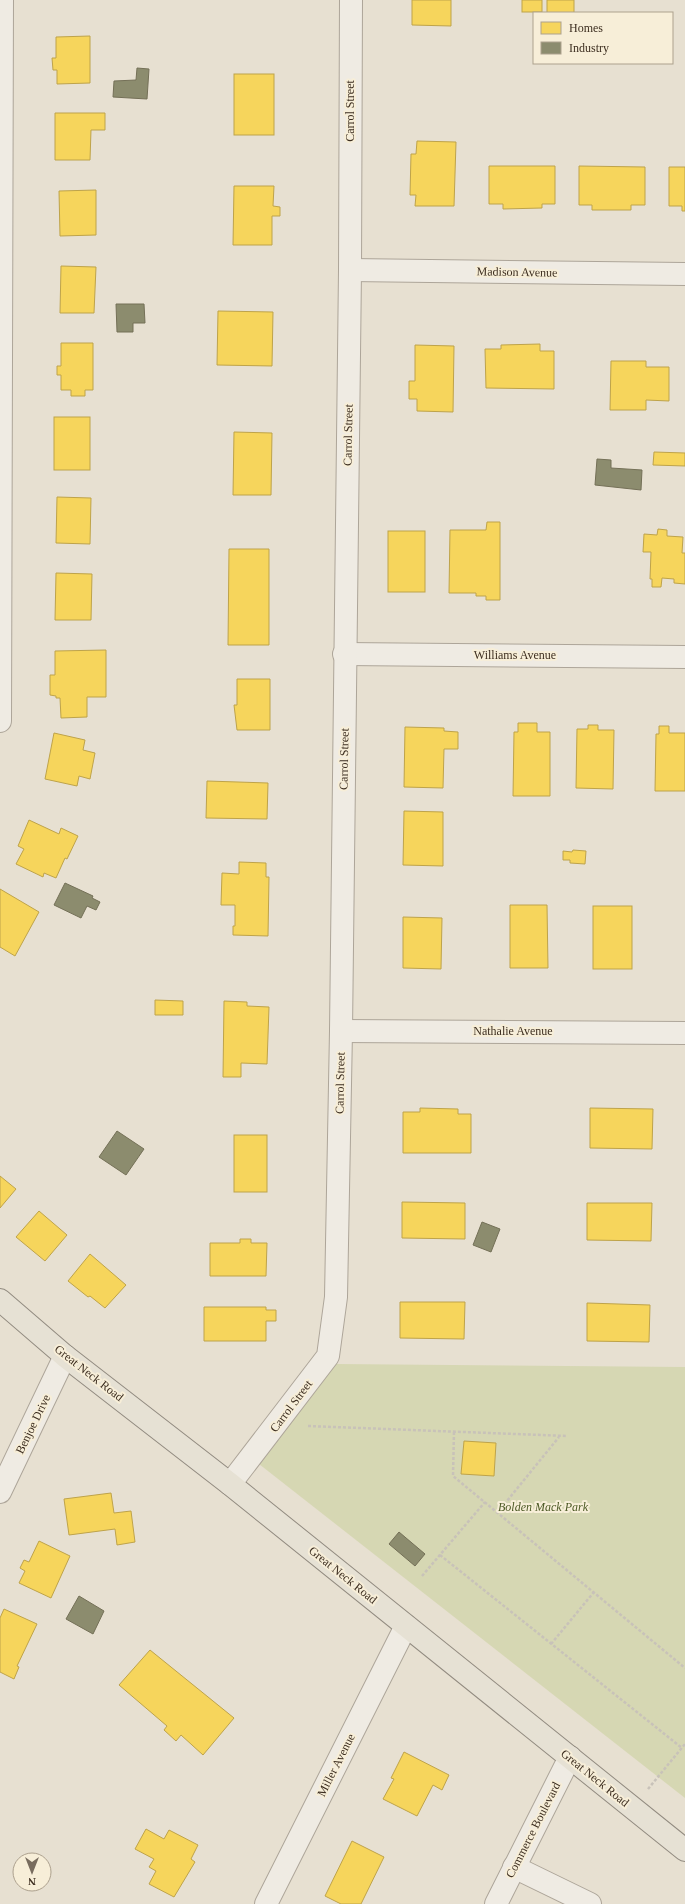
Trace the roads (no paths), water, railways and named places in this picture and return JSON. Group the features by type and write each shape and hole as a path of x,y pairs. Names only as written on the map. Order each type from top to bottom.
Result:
{"main road":[{"name":"Great Neck Road","path":"0,1300 66,1356 230,1484 685,1850"}],"street":[{"path":"0,721 2,0"},
{"name":"Carrol Street","path":"230,1484 328,1356 336,1297 341,1031 344,654 350,270 351,0"},
{"name":"Madison Avenue","path":"350,270 685,274"},
{"name":"Williams Avenue","path":"344,654 685,657"},
{"name":"Nathalie Avenue","path":"341,1031 685,1033"},
{"name":"Benjoe Drive","path":"0,1492 66,1356"},
{"name":"Miller Avenue","path":"266,1904 406,1626"},
{"name":"Commerce Boulevard","path":"496,1904 570,1757"},
{"path":"514,1867 590,1904"}],"park label":[{"name":"Bolden Mack Park","path":"543,1507"}]}
